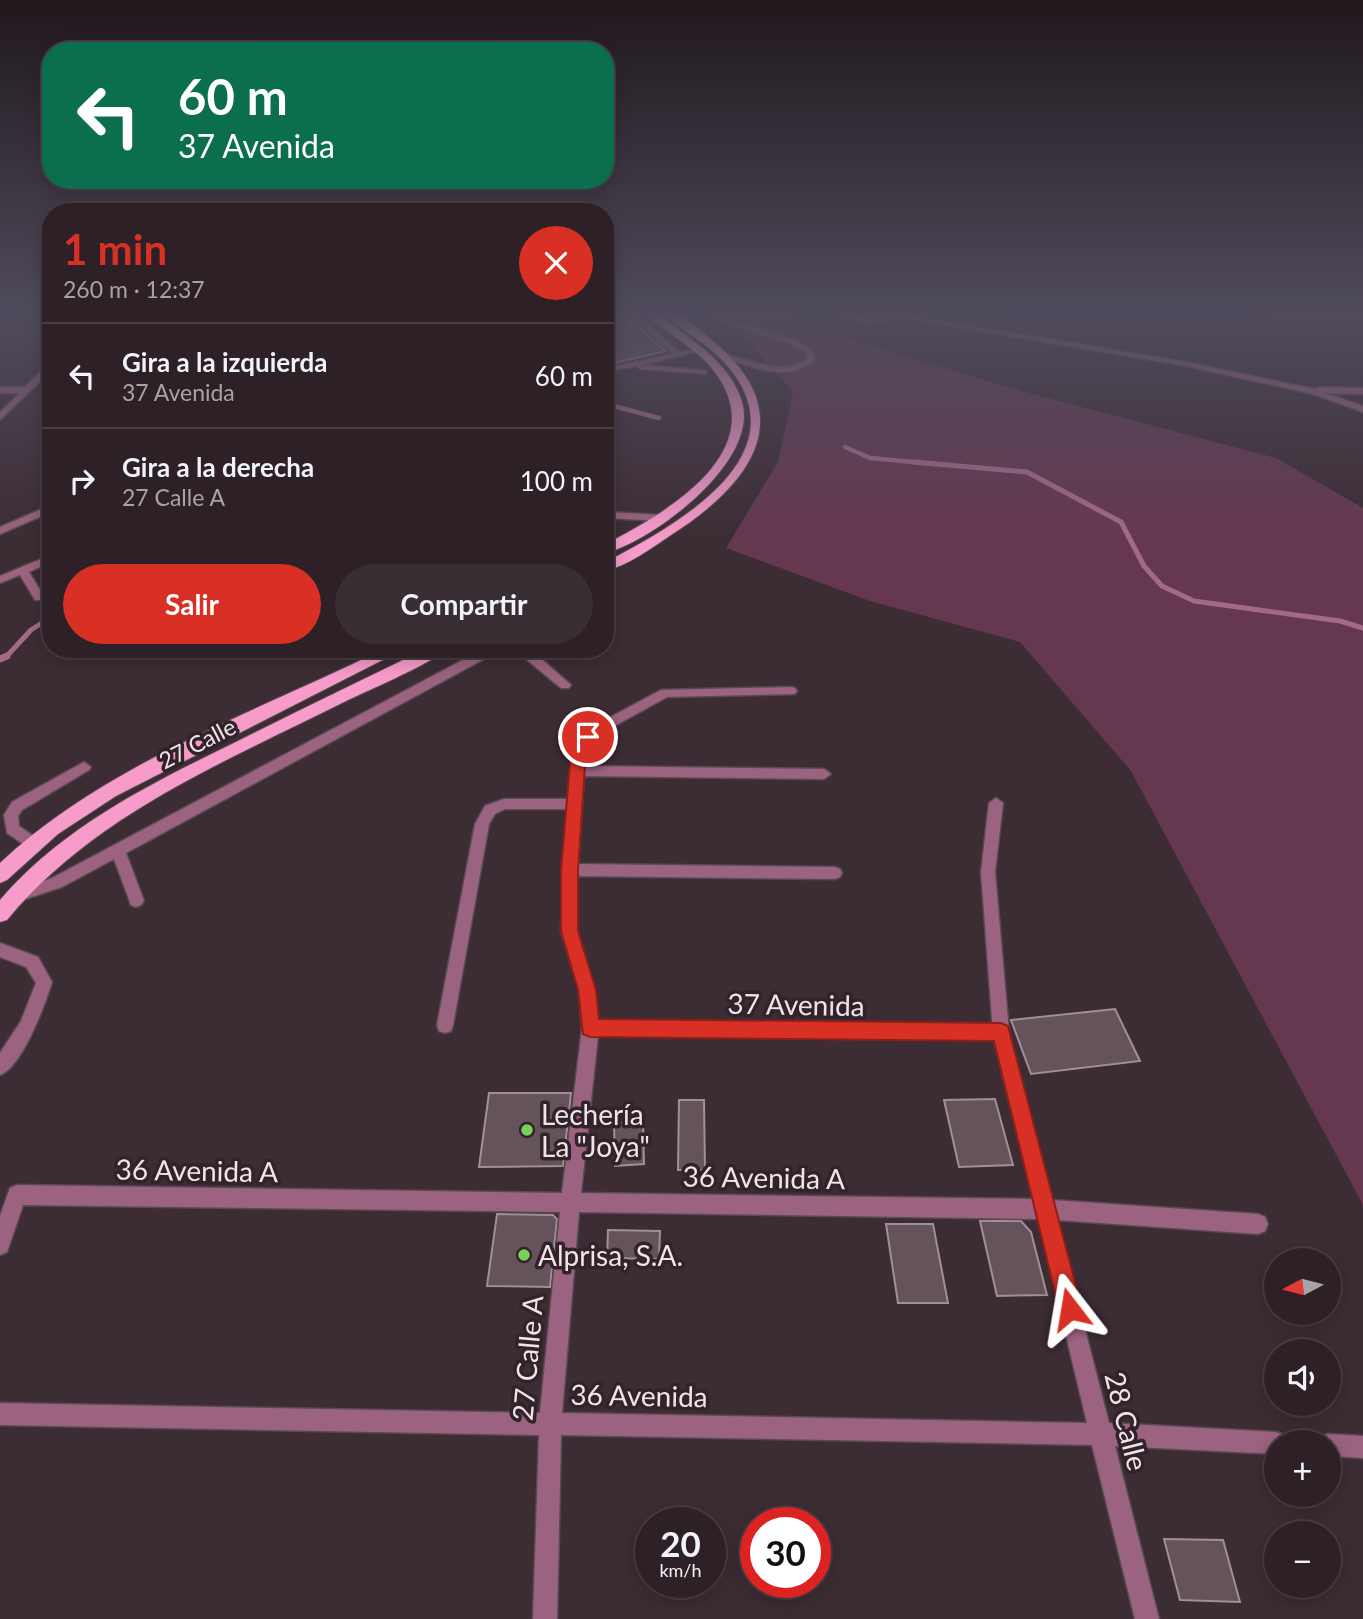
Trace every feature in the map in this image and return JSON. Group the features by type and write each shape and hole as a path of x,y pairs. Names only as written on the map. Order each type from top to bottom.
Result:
{"main road":[{"path":"614,544 662,518 693,496 714,474 727,456 736,433 736,406 729,387"},
{"path":"614,562 685,522 717,498 744,463 755,435 756,412 746,387"},
{"name":"27 Calle","path":"0,875 34,844 120,785 379,658"},
{"name":"27 Calle","path":"0,914 13,897 72,842 112,814 257,738 421,658"}],"street":[{"path":"0,417 31,387"},
{"path":"1289,387 1315,392 1363,409"},
{"path":"1315,392 1335,388 1363,391"},
{"path":"0,390 28,390"},
{"path":"1315,392 1329,404 1363,420"},
{"path":"0,531 42,512"},
{"path":"614,515 662,518"},
{"path":"0,580 42,562"},
{"path":"23,571 39,598"},
{"path":"13,897 57,883 476,658"},
{"path":"533,658 565,685"},
{"name":"27 Calle A","path":"545,1619 550,1423 570,1203 590,1028 587,990 569,931 570,870 579,751 588,737 665,693 791,691"},
{"path":"34,844 12,829 11,815 17,806 84,767"},
{"path":"577,771 824,774"},
{"name":"28 Calle","path":"996,803 988,872 1001,1032 1147,1619"},
{"path":"446,1025 482,824 489,810 504,804 574,804"},
{"path":"118,850 136,901"},
{"path":"570,870 835,873"},
{"path":"0,950 32,962 44,982 38,1004 17,1046 0,1067"},
{"name":"37 Avenida","path":"590,1028 1001,1032"},
{"name":"36 Avenida A","path":"0,1245 17,1195 1045,1209 1258,1224"},
{"name":"36 Avenida","path":"0,1414 1101,1434 1264,1442"},
{"path":"1341,1446 1363,1447"}],"shaded area":[{"path":"788,387 1007,387 1276,458 1363,508 1363,1205 1131,771 1020,642 870,601 726,548 778,462 793,392"}],"building":[{"path":"1115,1009 1140,1061 1031,1074 1011,1020"},
{"name":"Lechería La \"Joya\"","path":"489,1093 571,1093 563,1166 479,1167"},
{"path":"995,1099 1013,1165 959,1167 944,1100"},
{"path":"679,1100 704,1100 705,1170 678,1170"},
{"path":"643,1122 644,1164 615,1166 614,1123"},
{"name":"Alprisa, S.A.","path":"497,1214 553,1215 557,1219 550,1287 487,1286"},
{"path":"980,1221 1021,1221 1031,1232 1047,1295 997,1296"},
{"path":"886,1224 933,1224 948,1303 898,1303"},
{"path":"608,1230 660,1231 659,1259 607,1258"},
{"path":"1164,1539 1223,1540 1240,1602 1180,1600"}],"waterway":[{"path":"614,406 659,418"},
{"path":"845,447 870,458 934,464"},
{"path":"914,462 1027,472 1121,522 1144,566 1162,586 1194,601 1340,621 1363,628"},
{"path":"7,656 31,630 42,623"},
{"path":"0,659 7,656"}],"place":[{"name":"Lechería La \"Joya\"","path":"527,1130"},
{"name":"Alprisa, S.A.","path":"524,1255"}],"route":[{"path":"588,737 579,751 570,870 569,931 587,990 590,1028 1001,1032 1070,1309"}]}
